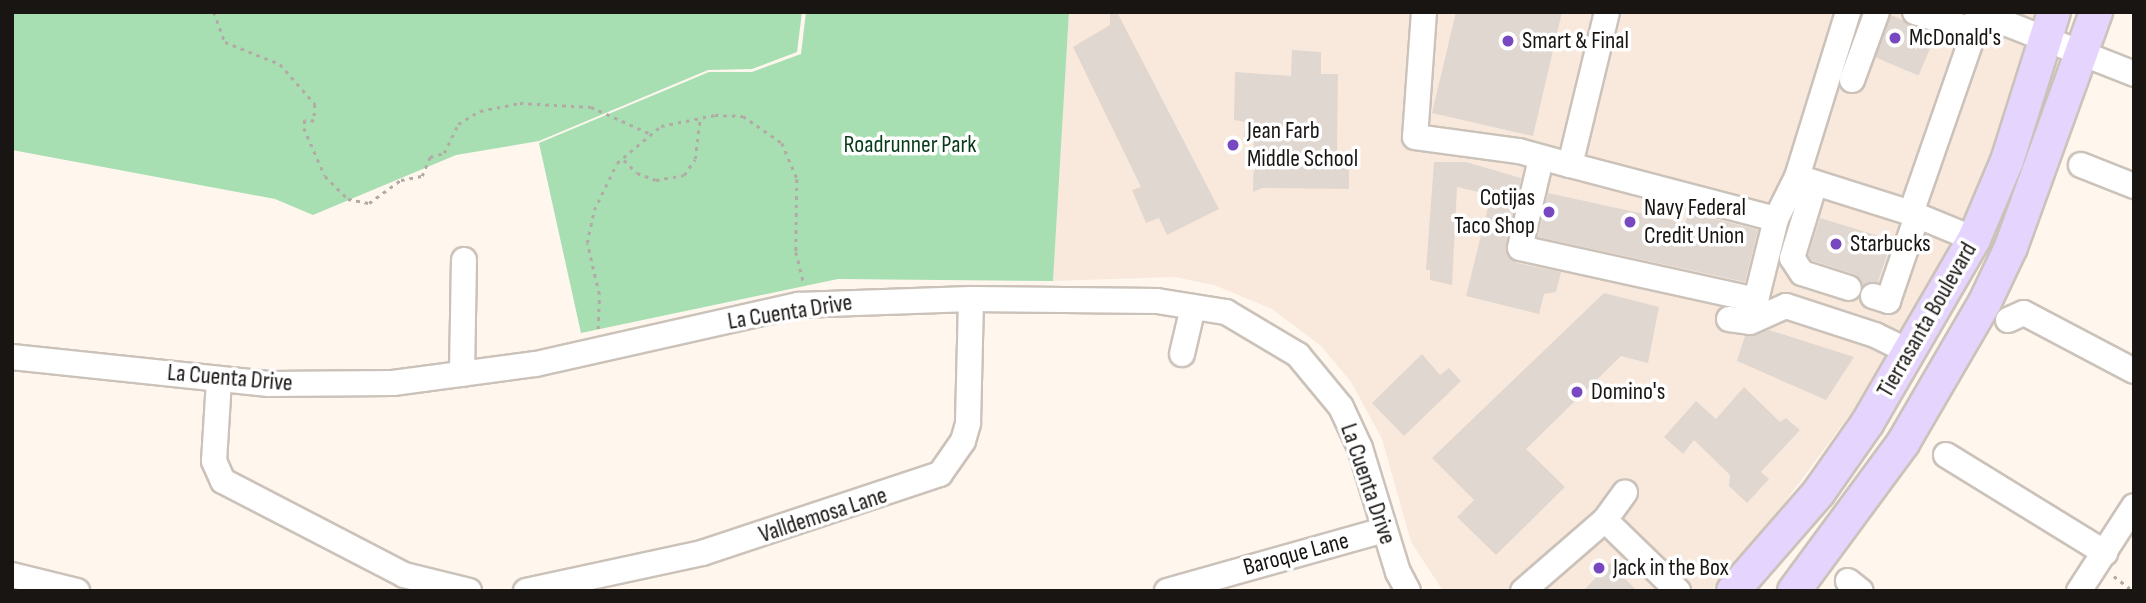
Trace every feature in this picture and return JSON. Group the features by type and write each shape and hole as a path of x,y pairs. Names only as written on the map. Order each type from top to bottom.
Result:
{"main road":[{"name":"Tierrasanta Boulevard","path":"1794,591 1903,443 1985,302 2011,247 2082,57 2096,12"},
{"name":"Tierrasanta Boulevard","path":"1733,591 1819,492 1910,352 1974,239 2007,161 2050,27"}],"street":[{"path":"1424,12 1415,137 1570,165 1776,219"},
{"path":"1570,165 1607,12"},
{"path":"1849,12 1806,180 1793,258 1801,273 1849,288"},
{"path":"1852,80 1877,12"},
{"path":"1915,12 2050,27 2082,57 2134,74"},
{"path":"1873,296 1888,301 1979,17"},
{"path":"1541,159 1520,248 1749,301 1760,295 1776,219 1806,180"},
{"path":"2081,165 2134,186"},
{"path":"1806,180 1914,215 1974,239"},
{"path":"462,374 464,260"},
{"name":"La Cuenta Drive","path":"12,357 269,384 393,383 536,364 810,304 971,299 1157,301 1226,312 1298,355 1341,407 1360,448 1384,530 1408,591"},
{"name":"Valldemosa Lane","path":"526,591 702,553 940,474 963,441 968,423 971,299"},
{"path":"1729,319 1750,322 1786,306 1875,335 1910,352"},
{"path":"1182,354 1193,307"},
{"path":"2008,320 2024,313 2134,371"},
{"path":"219,380 214,461 223,481 404,575 469,591"},
{"path":"1946,454 2101,559"},
{"path":"1523,591 1605,520 1625,492"},
{"path":"2079,591 2134,506"},
{"path":"1605,520 1677,590"},
{"name":"Baroque Lane","path":"1167,591 1224,582 1384,530"},
{"path":"12,575 77,591"}],"path":[{"path":"214,12 225,42 280,64 315,104 314,121 305,120 304,128 325,176 348,199 369,203 401,180 422,176 430,157 444,153 458,124 480,111 520,103 591,107 651,134"},
{"path":"600,348 599,294 587,243 601,193 622,159 661,126 700,118 743,116 782,143 792,158 797,179 796,252 810,304"},
{"path":"622,159 646,178 662,180 684,175 695,159 700,118"},
{"path":"2101,559 2133,591"}],"shaded area":[{"path":"1069,12 2035,12 1978,206 1881,373 1785,502 1711,591 1443,591 1411,542 1382,439 1351,382 1321,346 1272,309 1214,285 1174,277 1053,281"}],"green space":[{"path":"12,12 802,12 797,52 752,69 708,70 539,141 456,155 313,215 275,199 12,150"},
{"name":"Roadrunner Park","path":"806,12 1069,12 1053,281 838,279 581,333 539,143 709,72 752,72 801,54"}],"building":[{"path":"1110,12 1117,12 1219,209 1167,235 1159,218 1146,223 1132,190 1141,187 1073,47 1110,25"},
{"path":"1456,12 1562,12 1533,136 1432,113"},
{"path":"1891,15 1936,34 1919,76 1873,56"},
{"path":"1292,50 1321,52 1321,74 1338,74 1337,154 1349,153 1349,189 1262,188 1253,192 1254,138 1244,137 1246,122 1234,120 1235,72 1291,76"},
{"path":"1434,162 1466,162 1521,178 1506,253 1517,263 1561,272 1556,292 1544,294 1539,314 1466,296 1491,195 1457,187 1452,285 1430,280 1430,270 1426,270"},
{"path":"1548,193 1685,223 1689,212 1758,230 1745,282 1538,237"},
{"path":"1820,218 1892,240 1878,282 1863,285 1854,274 1811,260 1808,256"},
{"path":"1604,293 1659,307 1648,363 1621,356 1526,449 1565,487 1496,555 1457,517 1474,500 1432,458"},
{"path":"1769,330 1854,357 1826,400 1737,361 1745,336"},
{"path":"1422,354 1440,375 1449,368 1461,381 1404,436 1372,403"},
{"path":"1744,387 1780,422 1786,418 1800,430 1761,472 1769,479 1747,503 1729,486 1730,475 1694,440 1683,454 1664,437 1696,401 1716,419"},
{"path":"1610,563 1637,591 1583,591"}],"place":[{"name":"McDonald's","path":"1895,38"},
{"name":"Smart & Final","path":"1508,41"},
{"name":"Jean Farb Middle School","path":"1233,145"},
{"name":"Cotijas Taco Shop","path":"1549,212"},
{"name":"Navy Federal Credit Union","path":"1630,222"},
{"name":"Starbucks","path":"1836,244"},
{"name":"Domino's","path":"1577,392"},
{"name":"Jack in the Box","path":"1599,568"}]}
